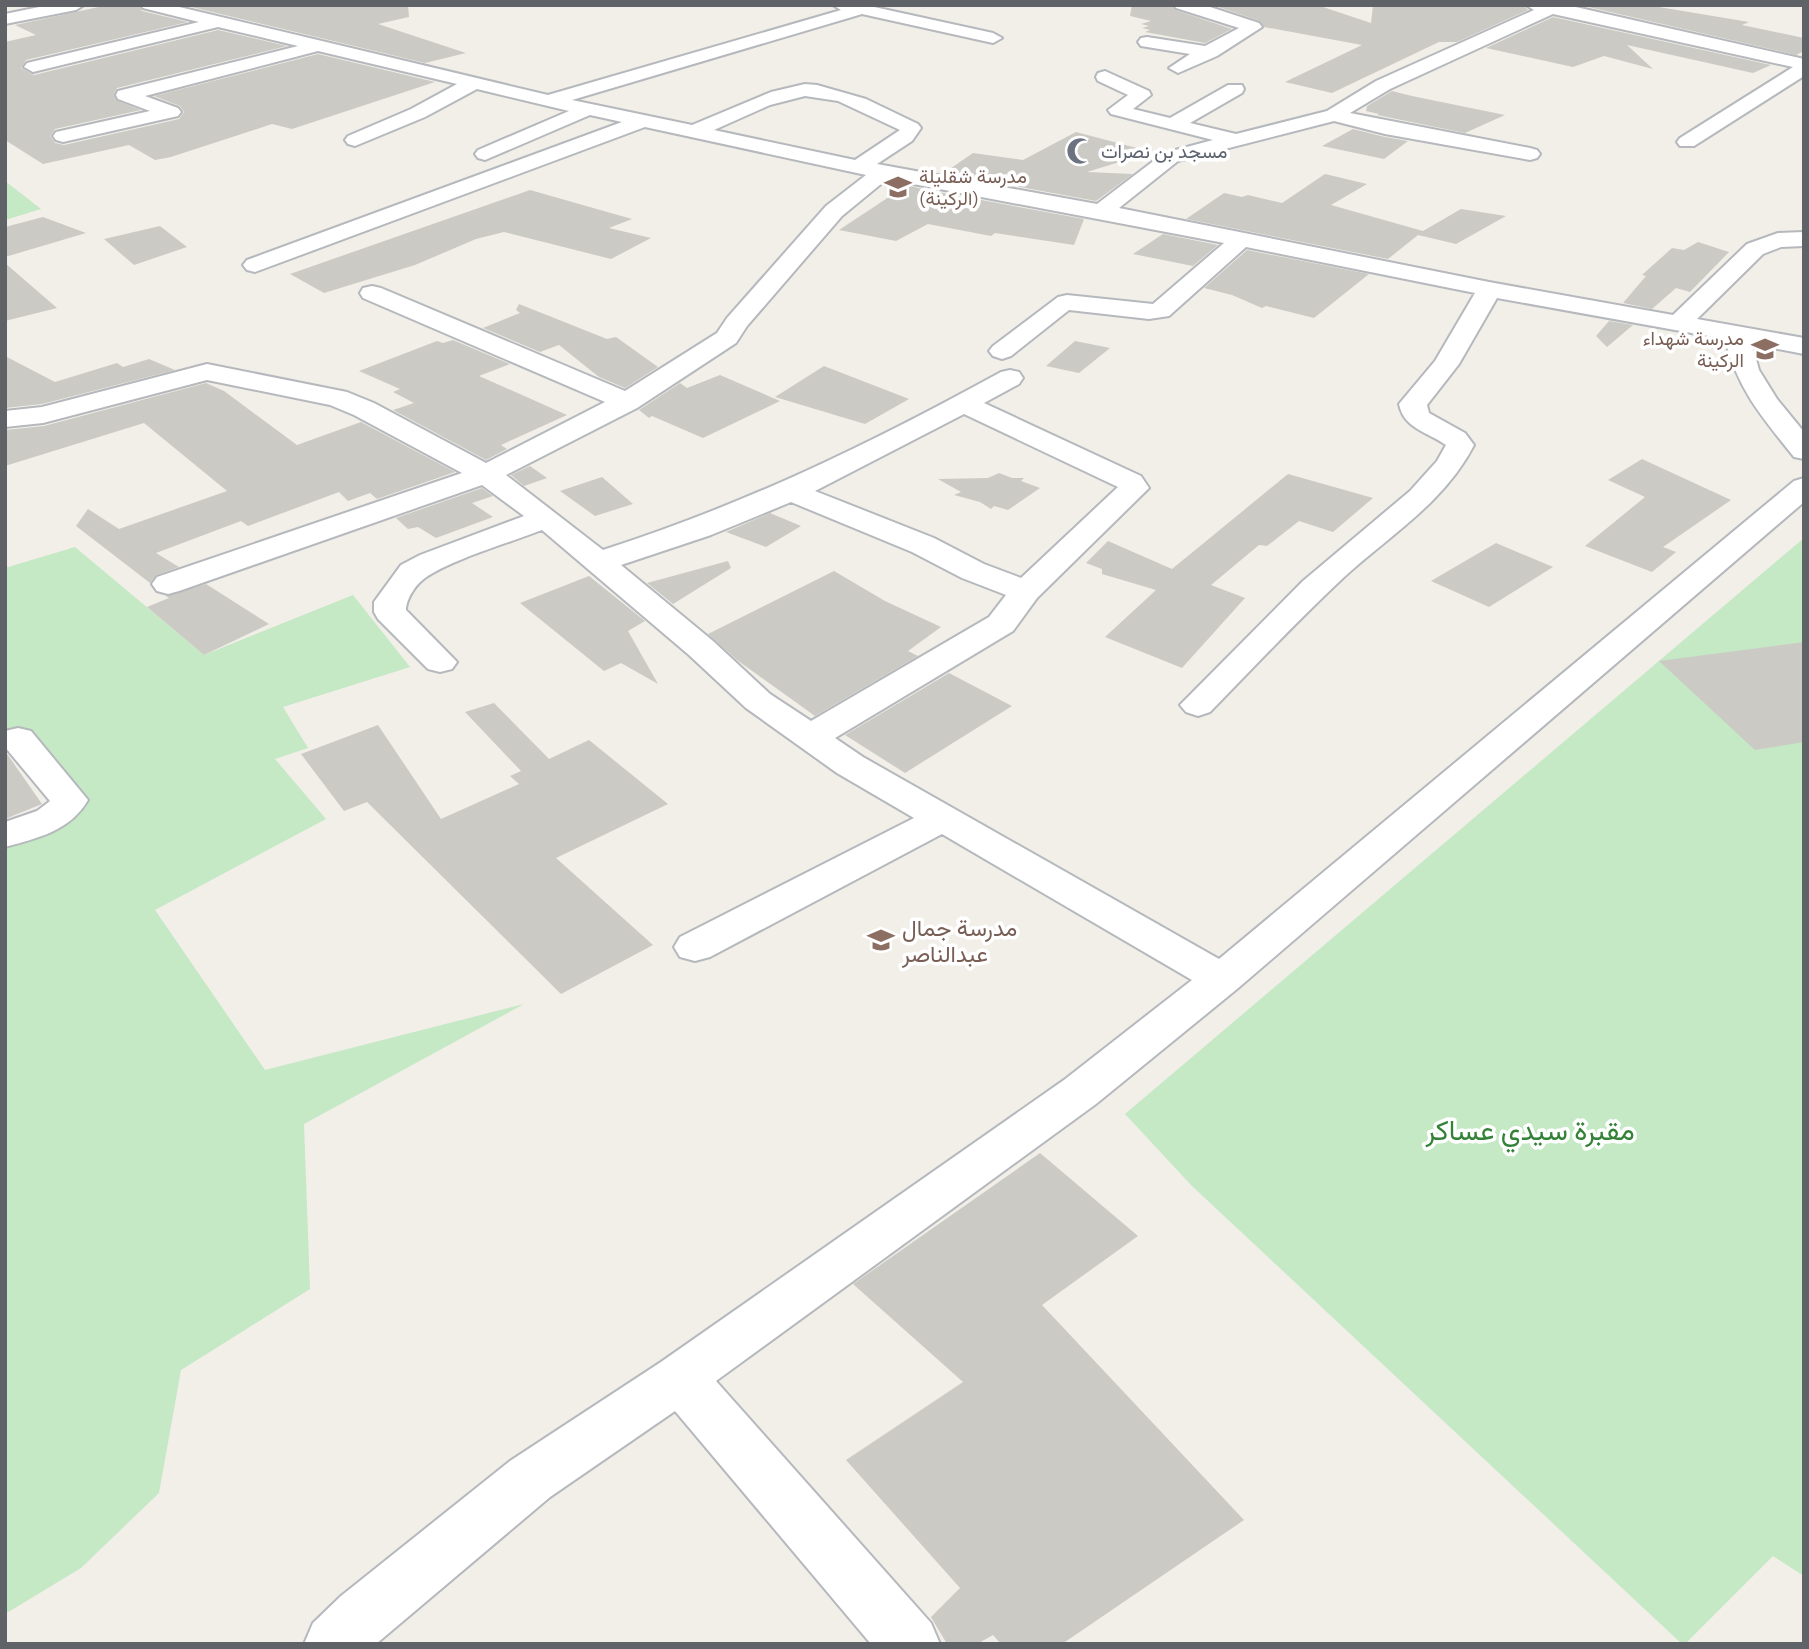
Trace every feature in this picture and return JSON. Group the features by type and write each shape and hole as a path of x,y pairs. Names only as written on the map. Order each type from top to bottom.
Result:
{"street":[{"path":"5,19 76,5"},
{"path":"149,5 215,23 550,101 872,169 1101,211 1489,289 1804,346"},
{"path":"1178,68 1252,29 1226,16 1182,5"},
{"path":"1534,5 1556,7 1804,66"},
{"path":"1101,211 1171,157 1334,115 1383,85 1556,7"},
{"path":"550,101 850,8 993,38"},
{"path":"1226,16 1260,8"},
{"path":"33,67 215,23"},
{"path":"1147,42 1211,52"},
{"path":"63,136 171,112 125,95 318,46"},
{"path":"1687,142 1766,94 1804,66"},
{"path":"1105,77 1142,95 1118,110 1235,140"},
{"path":"355,140 418,113 474,83"},
{"path":"1173,125 1235,89"},
{"path":"168,584 486,474 627,402 727,338 736,323 834,211 911,128 896,119 820,90 802,90 750,106 693,132"},
{"path":"466,162 589,109"},
{"path":"1334,115 1385,128 1530,154"},
{"path":"255,265 646,120"},
{"path":"598,562 715,523 790,491 913,432 964,404 1006,365 1061,304 1067,302 1160,311 1242,239"},
{"path":"1678,324 1755,249 1778,240 1804,239"},
{"path":"1198,705 1332,570 1426,492 1449,465 1460,445 1456,437 1429,425 1416,415 1413,404 1430,388 1461,343 1489,289"},
{"path":"372,293 627,402"},
{"path":"1736,334 1746,370 1766,403 1804,451"},
{"path":"5,419 43,415 207,372 337,398 364,409 486,474 546,518 701,648 758,701 850,765 1222,979"},
{"path":"810,737 1001,624 1026,591 1134,486 1131,482 964,404"},
{"path":"334,1644 362,1616 530,1479 680,1378 1080,1093 1222,979 1804,487"},
{"path":"790,491 923,545 973,572 1026,591"},
{"path":"440,662 390,612 390,602 404,580 412,572 431,562 546,518"},
{"path":"5,835 48,820 66,806 69,800 18,738"},
{"path":"695,947 941,819"},
{"path":"680,1378 910,1644"}],"green space":[{"path":"5,181 41,209 5,220"},
{"name":"مقبرة سيدي عساكر","path":"1804,538 1804,1576 1773,1556 1682,1644 1192,1186 1125,1114"},
{"path":"75,547 204,655 353,595 410,667 283,707 308,748 275,759 326,819 155,910 265,1070 524,1004 304,1124 310,1289 181,1370 159,1493 81,1568 5,1614 5,830 66,806 5,730 5,568"}],"building":[{"path":"108,5 139,5 142,11 188,22 26,60 21,68 34,75 218,30 287,46 117,88 114,94 116,100 141,110 55,129 50,136 55,143 64,145 179,119 184,112 180,106 154,96 318,54 435,82 292,129 272,124 171,157 155,160 129,145 43,164 5,140 5,42 36,35 15,25"},
{"path":"183,5 408,5 409,17 378,24 466,53 425,63"},
{"path":"1132,5 1172,5 1175,10 1232,29 1205,43 1145,32 1150,30 1142,28 1149,26 1141,24 1151,21 1130,16"},
{"path":"1213,5 1317,5 1371,23 1373,5 1523,5 1528,10 1457,42 1439,42 1332,93 1285,82 1362,45 1264,27 1260,21"},
{"path":"1580,5 1647,5 1749,22 1742,25 1804,38 1804,51 1796,55"},
{"path":"1553,17 1771,65 1753,73 1627,45 1653,69 1604,56 1573,67 1486,48"},
{"path":"1392,91 1505,115 1465,133 1366,111 1367,106"},
{"path":"1353,129 1408,141 1384,159 1322,146"},
{"path":"1076,132 1152,152 1087,172 1133,174 1096,201 944,173 973,153 1023,160"},
{"path":"1325,174 1367,184 1331,205 1423,231 1461,209 1506,216 1456,244 1418,235 1388,259 1186,219 1224,193 1242,197 1248,195 1282,203"},
{"path":"907,185 1084,219 1074,245 995,233 991,236 928,224 896,241 839,230"},
{"path":"530,190 632,219 609,228 651,238 611,259 504,232 476,239 415,265 324,293 290,274"},
{"path":"43,217 86,233 5,257 5,227"},
{"path":"160,226 187,247 134,265 104,239"},
{"path":"1163,234 1218,245 1193,266 1133,254"},
{"path":"1698,242 1729,252 1690,292 1676,288 1652,309 1623,303 1646,276 1642,275 1672,248 1684,250"},
{"path":"1247,250 1369,274 1314,318 1266,306 1262,308 1232,295 1204,288"},
{"path":"5,263 57,308 5,321"},
{"path":"519,304 607,339 616,337 658,367 625,388 599,377 559,345 540,352 483,328 520,313 516,310"},
{"path":"1609,321 1633,325 1607,347 1596,336"},
{"path":"453,340 510,364 479,376 567,415 501,445 507,449 486,460 393,410 414,403 393,392 400,389 359,371 437,341 443,343"},
{"path":"1075,341 1110,348 1079,373 1046,366"},
{"path":"5,356 55,382 117,363 123,367 149,359 175,370 42,404 5,408"},
{"path":"824,366 909,399 865,424 775,397"},
{"path":"720,375 780,401 703,438 652,416 649,418 639,410 680,383 687,388"},
{"path":"206,383 224,391 297,445 361,422 455,472 377,499 370,493 348,501 339,492 248,526 241,521 156,553 179,567 156,575 150,583 76,526 88,509 119,529 227,491 144,423 5,466 5,430 44,426"},
{"path":"1642,459 1731,500 1663,547 1676,552 1652,572 1585,546 1645,497 1608,480"},
{"path":"530,466 547,478 524,486 511,475"},
{"path":"999,473 1012,478 1024,478 1021,481 1040,488 1008,510 994,506 991,509 980,502 954,495 961,492 938,479 988,478"},
{"path":"1288,474 1373,498 1333,532 1299,521 1267,546 1259,545 1211,585 1245,598 1182,668 1105,637 1156,590 1102,574 1102,569 1086,563 1108,541 1172,569"},
{"path":"602,477 633,504 595,516 560,491"},
{"path":"482,488 493,496 472,503 493,517 436,538 418,527 408,529 396,518"},
{"path":"770,513 801,526 766,547 726,532"},
{"path":"1496,543 1553,567 1489,607 1431,581"},
{"path":"728,561 731,568 673,604 647,583"},
{"path":"834,571 885,601 941,627 908,651 918,656 815,716 737,660 708,634"},
{"path":"589,576 645,621 628,631 658,684 621,663 604,671 520,603"},
{"path":"206,584 269,624 204,655 147,607 169,598 166,596"},
{"path":"1804,642 1804,742 1755,750 1659,661"},
{"path":"949,673 1012,706 905,773 845,735"},
{"path":"494,703 549,759 589,740 668,804 556,858 653,945 561,994 367,802 344,811 301,754 378,725 441,819 519,784 510,776 521,771 465,712"},
{"path":"5,751 42,804 5,819"},
{"path":"1040,1153 1138,1236 1042,1305 1244,1520 1062,1644 1001,1644 993,1635 977,1644 947,1644 931,1617 960,1588 846,1460 963,1382 853,1284"}],"place":[{"name":"مسجد بن نصرات","path":"1080,151"},
{"name":"مدرسة شقليلة (الركينة)","path":"898,187"},
{"name":"مدرسة شهداء الركينة","path":"1765,349"},
{"name":"مدرسة جمال عبدالناصر","path":"881,940"}]}
